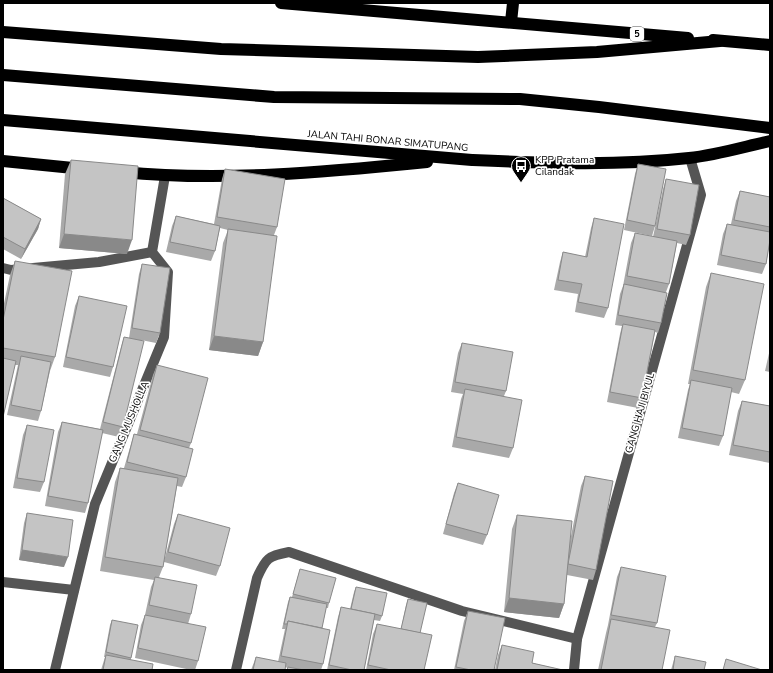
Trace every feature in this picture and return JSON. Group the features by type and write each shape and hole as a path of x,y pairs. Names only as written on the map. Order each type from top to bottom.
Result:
{"highway":[{"name":"5","path":"281,3 770,45"},
{"path":"511,22 513,3"},
{"path":"3,32 221,49 478,57 597,52 720,41"},
{"path":"3,75 274,97 520,99 770,128"},
{"name":"JALAN TAHI BONAR SIMATUPANG","path":"3,120 460,159 602,164 690,158 770,141"},
{"path":"111,171 165,176 325,172 460,159"},
{"path":"3,161 96,170"}],"street":[{"name":"GANG HAJI BIYUL","path":"574,670 577,639 701,195 690,158"},
{"path":"3,268 11,270 99,262 152,252 165,176"},
{"name":"GANG MUSHOLLA","path":"55,670 95,504 164,337 168,272 152,252"},
{"path":"236,670 257,578 263,565 272,555 289,552 462,611 577,639"},
{"path":"3,582 74,590"}],"building":[{"path":"71,160 138,166 132,240 64,234"},
{"path":"638,164 666,169 655,226 627,220"},
{"path":"225,169 285,179 277,227 217,217"},
{"path":"666,179 699,185 690,235 657,229"},
{"path":"740,191 770,197 770,227 734,220"},
{"path":"3,198 41,219 25,249 3,237"},
{"path":"176,216 220,226 215,251 170,242"},
{"path":"594,218 624,224 608,308 578,302 582,284 558,280 563,252 587,257"},
{"path":"727,224 770,232 766,264 721,255"},
{"path":"228,229 277,236 263,342 214,336"},
{"path":"635,233 677,241 669,284 627,276"},
{"path":"15,261 72,271 55,357 3,348 3,320"},
{"path":"142,264 170,268 160,333 132,328"},
{"path":"711,273 764,284 745,380 693,370"},
{"path":"624,284 667,293 661,323 618,315"},
{"path":"79,296 127,306 113,367 66,357"},
{"path":"623,324 655,330 642,398 610,392"},
{"path":"124,337 144,341 123,427 103,422"},
{"path":"462,343 513,352 506,391 455,382"},
{"path":"21,356 51,362 41,411 11,405"},
{"path":"3,358 16,361 3,417"},
{"path":"157,365 208,378 191,443 140,430"},
{"path":"691,380 732,388 723,436 682,428"},
{"path":"465,389 522,400 513,448 456,437"},
{"path":"742,401 770,406 770,452 733,445"},
{"path":"62,422 103,430 88,503 48,496"},
{"path":"27,425 54,430 44,482 17,478"},
{"path":"134,434 193,449 186,477 127,462"},
{"path":"120,468 178,478 163,567 105,557"},
{"path":"585,476 613,481 596,570 568,564"},
{"path":"458,483 499,495 487,535 446,524"},
{"path":"27,513 73,520 68,557 22,550"},
{"path":"178,514 230,528 220,566 168,552"},
{"path":"517,515 572,521 564,604 509,598"},
{"path":"621,567 666,576 657,623 611,615"},
{"path":"300,569 336,578 329,603 293,594"},
{"path":"155,577 197,585 191,614 149,605"},
{"path":"356,587 387,593 382,616 351,609"},
{"path":"290,597 327,604 322,628 288,621 287,624 284,624"},
{"path":"408,599 427,603 420,633 401,629"},
{"path":"341,607 375,614 364,670 352,670 329,665"},
{"path":"468,611 505,618 494,670 471,670 456,667"},
{"path":"145,615 206,627 198,661 138,648"},
{"path":"611,619 670,630 662,670 601,670"},
{"path":"112,620 138,625 131,658 106,652"},
{"path":"288,621 330,630 323,664 281,656"},
{"path":"377,624 432,635 424,670 391,670 368,665"},
{"path":"502,645 534,652 532,663 563,670 497,670"},
{"path":"106,655 153,664 152,670 103,670"},
{"path":"675,656 706,662 704,670 673,670"},
{"path":"256,657 286,663 285,670 253,670"},
{"path":"726,659 762,670 723,670"},
{"path":"288,667 304,670 287,670"}],"place":[{"name":"KPP Pratama Cilandak","path":"521,183"}]}
